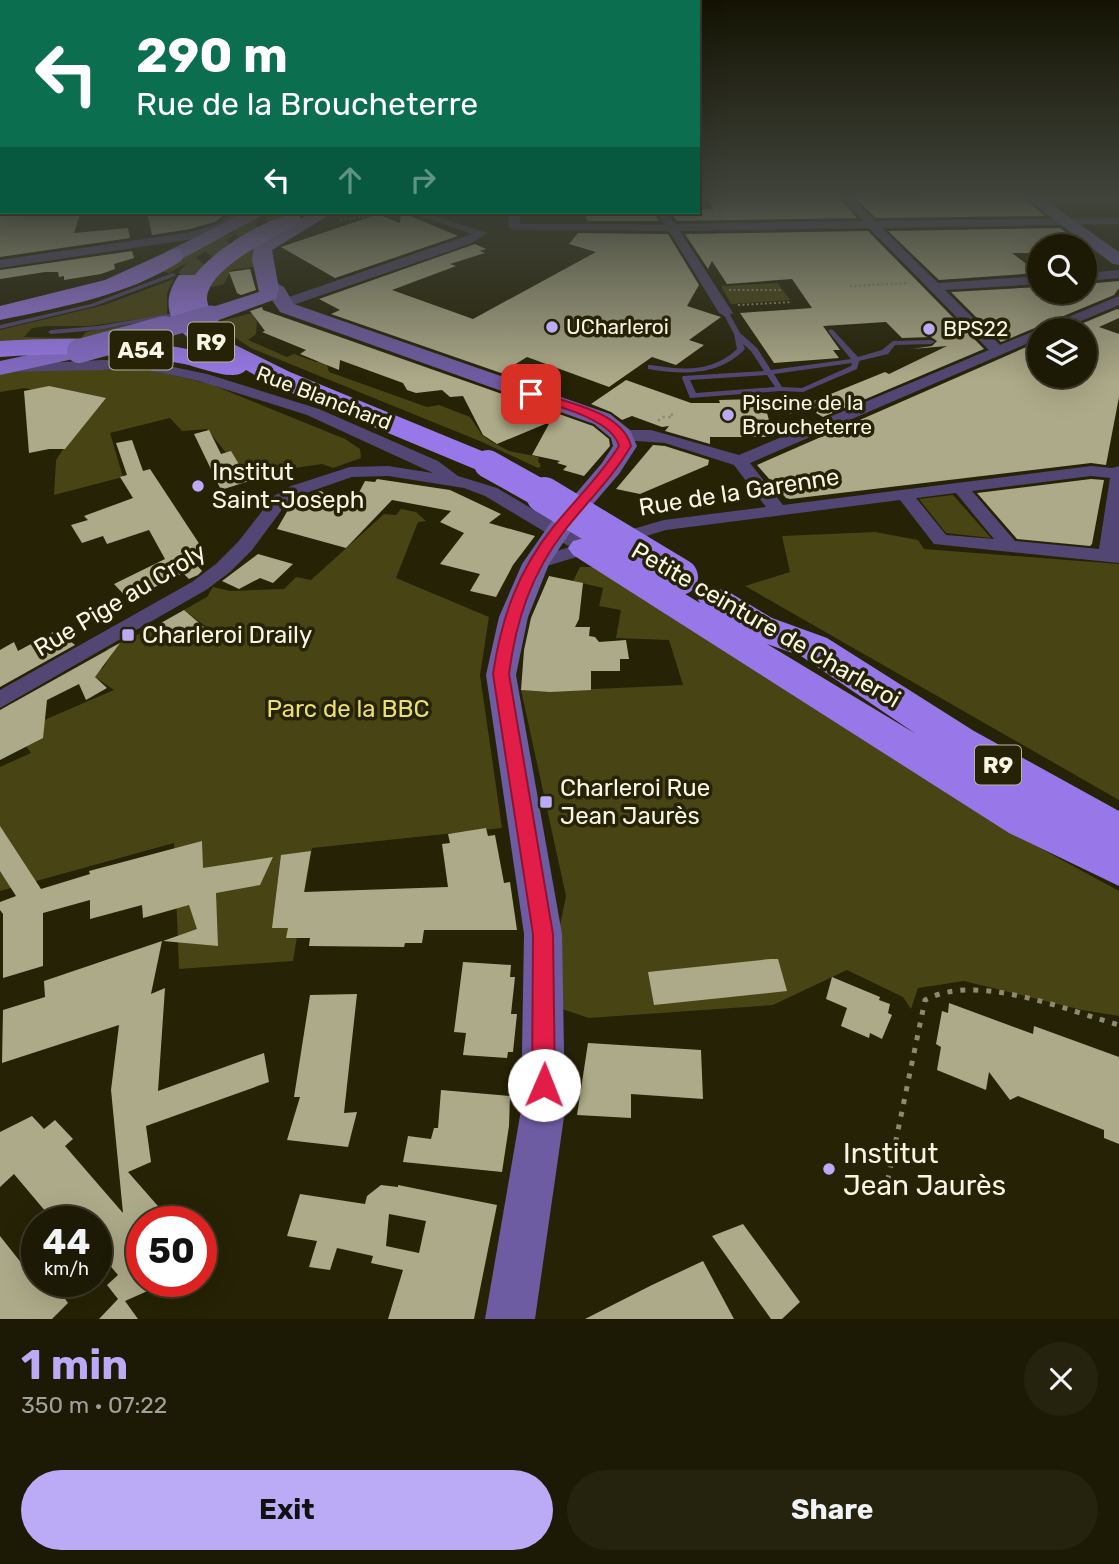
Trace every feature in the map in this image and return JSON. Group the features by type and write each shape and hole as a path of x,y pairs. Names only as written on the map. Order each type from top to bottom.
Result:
{"highway":[{"path":"225,259 201,282 194,301 197,310 214,330 260,355 319,380 332,398"},
{"path":"0,313 103,287 154,267 173,271"},
{"path":"0,319 97,295 173,271"},
{"name":"R9","path":"173,271 180,314"},
{"name":"Petite ceinture de Charleroi","path":"180,314 202,337 268,369 280,378 464,452 578,514 759,627 814,647 959,742 1110,850"},
{"name":"A54","path":"2,361 82,346 196,358 257,375 280,378"},
{"path":"571,539 1025,820 1110,850"},
{"path":"759,627 806,666 990,782 1110,850"},
{"path":"882,690 908,697 1119,813"}],"main road":[{"path":"0,307 86,286 173,271 184,259"},
{"path":"262,259 271,285 286,306"},
{"path":"233,309 269,295 271,285"},
{"path":"2,361 79,351 233,309 256,305 286,306 602,419 622,435 625,446 571,539 537,563 518,596 507,636 501,674 543,934 543,1110 510,1319"}],"street":[{"path":"0,264 37,259"},
{"path":"286,306 417,259"},
{"path":"693,259 725,310"},
{"path":"906,259 998,351"},
{"path":"1097,276 1119,274"},
{"path":"932,284 1027,280"},
{"path":"1076,318 1115,302"},
{"path":"740,461 1027,339"},
{"name":"Rue Blanchard","path":"2,361 156,368 202,377 313,412 447,472 454,480"},
{"path":"622,435 655,435 740,461 776,509"},
{"path":"366,470 376,440"},
{"name":"Rue Pige au Croly","path":"0,700 199,586 246,546 280,500 329,478 366,470 468,482 491,492 571,539"},
{"name":"Rue de la Garenne","path":"571,539 959,486 1091,471 1119,472"},
{"path":"903,493 940,540 1113,556 1119,472"},
{"path":"959,486 1010,547"}],"lane":[{"path":"0,327 93,304 173,271"},
{"path":"650,367 682,372 710,369 733,358 741,349 725,310"},
{"path":"51,332 98,328 180,314"},
{"path":"831,331 856,360"},
{"path":"737,334 754,350 780,389"},
{"path":"856,360 854,368 803,390 780,389 692,396 686,377 769,373 856,360 885,352 893,343 931,342"}],"path":[{"path":"850,286 932,284"},
{"path":"714,290 783,290"},
{"path":"725,310 792,302"},
{"path":"789,409 784,411 788,413 814,407"},
{"path":"654,425 662,417 673,417 670,411"},
{"path":"885,1193 925,1000 931,994 965,988 1000,993 1119,1025"}],"green space":[{"path":"181,259 194,259 169,273 158,270"},
{"path":"238,259 252,259 256,267 231,270 224,284 208,288 217,272"},
{"path":"174,279 167,293 167,315 90,326 32,328 24,337 81,338 86,332 166,319 86,342 0,345 0,330 104,305"},
{"path":"778,283 790,300 731,304 721,286"},
{"path":"253,313 257,322 256,334 248,340 287,357 294,354 316,362 326,362 329,372 427,407 439,405 470,417 482,435 492,442 509,451 539,457 541,466 538,468 482,442 251,348 213,323"},
{"path":"76,369 155,371 210,384 345,439 360,449 361,458 333,468 322,464 288,469 272,464 243,474 207,429 182,431 170,418 110,433 123,477 54,495 56,460 94,403 25,388 0,392 0,372"},
{"path":"953,495 991,538 946,533 919,499"},
{"name":"Parc de la BBC","path":"401,509 416,512 426,521 418,522 396,578 489,617 480,675 502,828 312,848 293,961 179,969 174,843 0,891 0,767 31,753 16,732 114,690 92,675 103,668 112,654 107,649 152,628 167,642 181,635 191,643 212,631 184,610 207,597 213,587 230,591 284,589 296,577 311,580 384,514 396,515"},
{"path":"875,532 918,540 924,549 1119,564 1119,800 745,586 790,572 782,536"},
{"path":"580,567 594,567 1014,834 1119,891 1119,1016 1082,1010 964,981 918,988 911,1009 903,997 847,970 773,1005 589,1018 544,1003 566,896 521,690 683,685 669,640 616,638 621,610 599,606 603,588 573,581"}],"building":[{"path":"80,259 132,259 114,264 115,269 101,274 64,280 64,276 59,277 58,272 0,279 0,270"},
{"path":"301,259 392,259 335,278"},
{"path":"434,259 467,259 450,264 456,266 392,290 473,319 584,259 683,259 699,285 687,306 721,317 689,340 704,345 676,365 652,357 609,387 527,357 501,373 331,314 340,310 319,299"},
{"path":"701,259 895,259 984,349 823,417 816,413 820,407 811,402 885,372 889,374 947,346 912,349 932,346 937,341 931,337 902,338 886,322 823,326 840,350 833,350 839,358 774,363 740,313 812,308 792,279 727,284 712,261 708,269"},
{"path":"917,259 1019,259 1027,265 1027,274 939,280"},
{"path":"250,269 256,290 241,295 237,293 229,272"},
{"path":"1119,281 1119,288 1114,295 1097,302 1097,283"},
{"path":"1027,288 1027,304 1092,304 1059,318 1027,318 1027,331 1001,342 951,292"},
{"path":"262,307 263,310 593,426 609,439 610,446 584,476 563,470 567,466 557,463 560,461 532,455 550,422 497,444 483,435 463,396 450,397 442,390 416,393 407,390 403,383 340,360 339,370 300,354 306,350 262,332 265,331 250,311"},
{"path":"1119,310 1119,318 1099,327 1119,334 1119,397 1106,465 1091,463 790,499 786,498 757,465 1027,347 1027,388 1097,388 1095,318"},
{"path":"626,380 691,403 757,399 759,403 764,403 774,437 710,437 710,444 665,431 669,426 662,427 632,416 622,420 591,404"},
{"path":"49,386 106,398 65,449 29,453 24,391"},
{"path":"209,430 221,454 231,451 249,481 221,490 194,434"},
{"path":"132,440 143,471 150,469 204,551 190,557 202,571 198,575 189,579 183,573 129,600 114,584 165,559 149,530 107,544 103,536 82,543 71,525 88,520 84,516 133,498 120,477 127,475 116,443"},
{"path":"653,445 665,446 709,460 708,465 640,494 616,489"},
{"path":"377,479 450,490 501,514 489,523 535,536 513,565 496,597 470,591 480,574 440,564 464,533 440,522 451,511 392,500 346,548 277,529 292,503 304,496 321,491 343,506 349,500 355,500 365,481 375,482"},
{"path":"1091,479 1104,480 1090,546 1017,539 977,493"},
{"path":"258,554 293,564 273,583 260,578 239,589 222,581"},
{"path":"549,576 583,583 579,619 575,627 590,627 589,636 595,637 599,642 626,640 629,659 620,659 620,671 591,671 591,690 521,690 524,650 531,618"},
{"path":"184,610 211,633 195,643 184,633 167,642 152,628"},
{"path":"57,630 75,645 0,687 0,650 14,642 18,651"},
{"path":"120,643 95,677 107,688 86,700 79,684 47,700 43,738 0,760 0,710"},
{"path":"0,826 41,889 90,874 89,871 202,841 203,868 273,857 260,885 216,893 218,946 163,941 197,929 189,905 143,918 142,905 90,919 90,900 43,913 43,966 3,978 3,914 0,902 16,896 0,871"},
{"path":"486,828 488,836 495,835 504,883 510,882 517,930 424,930 422,943 405,943 404,947 309,946 310,938 286,938 288,928 272,928 281,855 311,851 304,892 448,887 442,844 450,843 448,834"},
{"path":"162,941 151,994 165,988 158,1091 264,1053 269,1082 146,1126 151,1162 128,1172 158,1206 126,1206 126,1297 134,1297 125,1301 138,1319 99,1319 118,1299 112,1291 112,1280 118,1275 112,1268 112,1206 41,1206 14,1174 0,1187 0,1132 32,1116 44,1129 55,1120 73,1139 65,1146 123,1213 111,1090 119,1025 2,1063 3,1010 45,997 44,981"},
{"path":"778,959 787,991 654,1005 648,972"},
{"path":"463,962 511,965 510,977 515,977 511,1014 517,1014 513,1052 508,1052 507,1058 463,1055 466,1033 454,1032"},
{"path":"832,977 880,997 879,1000 890,1004 888,1013 892,1015 882,1039 870,1033 869,1038 841,1026 847,1008 826,999"},
{"path":"357,994 344,1113 357,1112 348,1147 287,1140 300,1097 294,1097 310,995"},
{"path":"949,1003 1033,1034 1034,1026 1119,1057 1119,1144 1104,1138 1104,1130 1018,1096 1010,1100 989,1072 986,1090 937,1070 941,1047 936,1044 942,1011 948,1013"},
{"path":"588,1043 701,1050 703,1099 631,1094 631,1118 577,1115"},
{"path":"441,1090 510,1096 509,1126 502,1172 403,1162 408,1136 431,1139 434,1128 438,1128"},
{"path":"381,1185 398,1185 497,1205 474,1319 388,1319 403,1270 371,1263 373,1256 337,1248 330,1270 309,1267 317,1241 287,1236 300,1194 365,1204 367,1196","holes":["389,1214 426,1221 419,1253 386,1246"]},
{"path":"743,1224 800,1302 782,1319 771,1319 712,1236"},
{"path":"0,1236 21,1263 21,1297 64,1297 68,1303 52,1319 0,1319"},
{"path":"703,1261 734,1319 585,1319 652,1285"}],"tunnel":[{"path":"187,280 206,259"}],"place":[{"name":"UCharleroi","path":"552,327"},
{"name":"BPS22","path":"929,329"},
{"name":"Piscine de la Broucheterre","path":"728,415"},
{"name":"Institut Saint-Joseph","path":"198,486"},
{"name":"Charleroi Draily","path":"128,635"},
{"name":"Charleroi Rue Jean Jaurès","path":"546,802"},
{"name":"Institut Jean Jaurès","path":"829,1169"}],"route":[{"path":"531,394 602,419 622,435 625,446 612,467 557,530 518,596 507,636 501,674 543,934 544,1085"}]}
